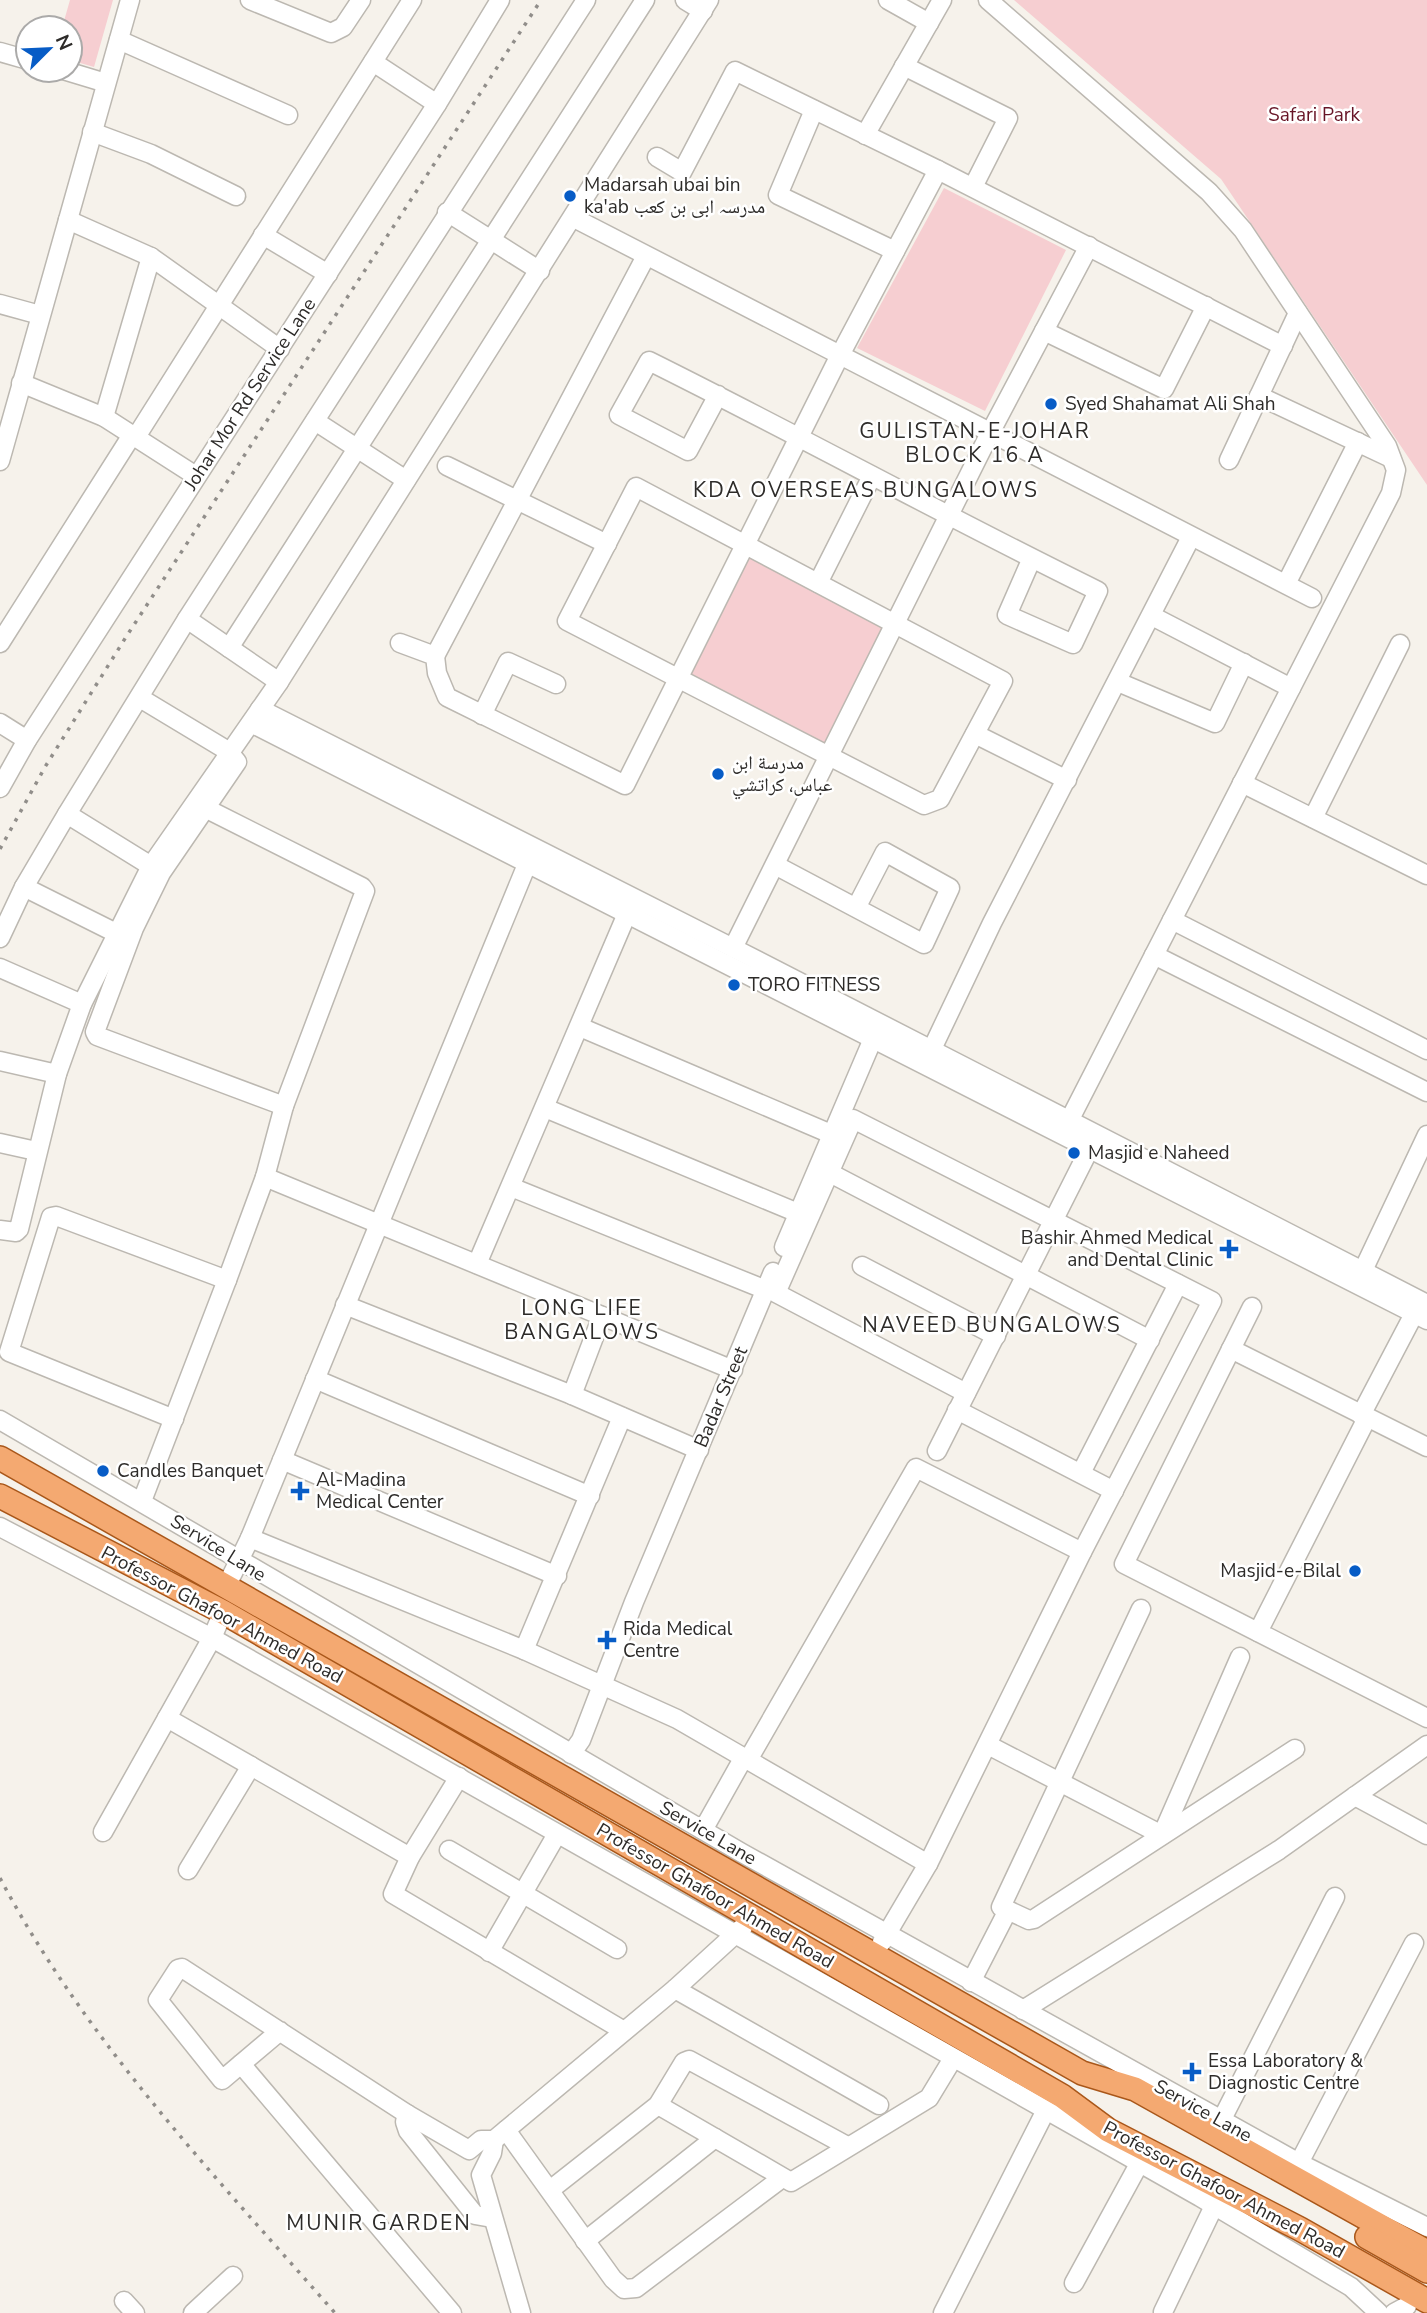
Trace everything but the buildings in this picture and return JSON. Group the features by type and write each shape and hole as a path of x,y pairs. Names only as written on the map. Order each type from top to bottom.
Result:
{"main road":[{"path":"0,1458 1082,2074 1121,2109 1427,2290"},
{"name":"Professor Ghafoor Ahmed Road","path":"0,1496 223,1612 538,1793 743,1926 1062,2096 1108,2130 1300,2229 1408,2304"},
{"path":"538,1793 552,1773"},
{"path":"1082,2074 1135,2089 1427,2252"},
{"path":"1062,2096 1121,2109 1427,2271"},
{"path":"1396,2236 1427,2240"}],"street":[{"path":"0,461 8,401 21,383 130,0"},
{"path":"250,0 337,32 361,0"},
{"path":"0,643 412,0"},
{"name":"Johar Mor Rd Service Lane","path":"0,788 27,740 196,475 438,104 500,0"},
{"path":"0,937 24,887 187,619 586,0"},
{"path":"229,648 645,0"},
{"path":"0,1230 16,1232 19,1229 57,1074 82,1004 151,866 228,751 279,682 706,6 685,0"},
{"path":"888,0 929,23"},
{"path":"865,135 942,0"},
{"path":"988,0 1209,191 1243,230 1387,446 1396,470 1391,493 1070,1119"},
{"path":"119,40 288,115"},
{"path":"373,62 438,104"},
{"path":"904,66 1008,118 972,187"},
{"path":"657,157 682,172 735,71 972,187 1283,346"},
{"path":"84,76 106,82"},
{"path":"814,110 778,195 895,251"},
{"path":"92,132 151,154 236,196"},
{"path":"646,256 435,656 437,673 447,697 625,785 839,357 938,170"},
{"path":"447,212 540,271"},
{"path":"574,218 839,357 1312,598"},
{"path":"68,219 151,257 280,349"},
{"path":"263,234 328,274"},
{"path":"733,947 990,433 1089,246"},
{"path":"104,416 151,257"},
{"path":"0,304 40,314"},
{"path":"1044,331 1164,389 1206,306"},
{"path":"1229,460 1298,313"},
{"path":"718,395 688,451 619,415 649,360 718,395 798,439 1098,591 1073,644 1007,614 1032,558"},
{"path":"21,383 104,416 196,475"},
{"path":"1259,396 1391,457"},
{"path":"314,421 406,480"},
{"path":"1286,584 1358,442"},
{"path":"447,466 607,544"},
{"path":"818,583 872,476"},
{"path":"636,488 1003,681 940,799 924,805 567,621 607,544 636,488"},
{"path":"932,1049 1191,537"},
{"path":"1152,616 1291,688"},
{"path":"187,619 279,682"},
{"path":"400,643 435,656"},
{"path":"1313,818 1400,644"},
{"path":"482,715 509,662 556,684"},
{"path":"1118,682 1214,723 1244,663"},
{"path":"140,698 228,751 237,762 162,873 134,928 95,1032 284,1106"},
{"path":"256,716 534,848 733,947 1070,1119 1094,1141"},
{"path":"256,716 527,865 626,916 872,1041 1094,1141 1423,1313 1364,1416 1258,1632"},
{"path":"0,723 27,740"},
{"path":"975,734 1067,780"},
{"path":"1242,783 1427,875"},
{"path":"142,1501 265,1177 284,1106 365,891 362,887 207,808"},
{"path":"67,814 151,866"},
{"path":"227,1586 250,1538 534,848"},
{"path":"775,865 856,908 924,944 950,888 885,852 856,908"},
{"path":"24,887 116,933"},
{"path":"477,1264 626,916"},
{"path":"1171,920 1427,1050"},
{"path":"1154,955 1427,1092"},
{"path":"0,968 82,1004"},
{"path":"580,1027 831,1134"},
{"name":"Badar Street","path":"571,1754 581,1740 699,1450 872,1041"},
{"path":"0,1061 57,1074"},
{"path":"545,1108 798,1213"},
{"path":"874,1954 928,1864 1082,1552 1212,1301 853,1119 776,1293 967,1393"},
{"path":"1359,1278 1427,1135"},
{"path":"937,1451 1094,1141"},
{"path":"0,1143 36,1151"},
{"path":"830,1173 1150,1340"},
{"path":"265,1177 733,1370"},
{"path":"511,1187 766,1290"},
{"path":"174,1419 11,1354 9,1349 51,1217 56,1216 227,1280"},
{"path":"862,1266 996,1336"},
{"path":"1081,1473 1178,1284"},
{"path":"345,1305 572,1395 699,1450"},
{"path":"1252,1307 1124,1564 1427,1718"},
{"path":"572,1395 602,1316"},
{"path":"1231,1349 1427,1447"},
{"path":"315,1379 590,1496"},
{"path":"957,1410 1114,1491"},
{"path":"524,1650 622,1417"},
{"name":"Service Lane","path":"0,1420 571,1754 971,1982 1299,2163 1427,2227"},
{"path":"282,1460 557,1576"},
{"path":"743,1757 916,1468 1082,1552"},
{"path":"703,1830 897,1480"},
{"path":"0,1527 212,1638 557,1834 743,1926 952,2060 1214,2206 1351,2287 1379,2313"},
{"path":"250,1538 524,1650 677,1719 928,1864"},
{"path":"1141,1609 1001,1902 1001,1907 1029,1920 1034,1919 1295,1749"},
{"path":"103,1832 212,1638 223,1612"},
{"path":"1162,1835 1240,1657"},
{"path":"167,1718 410,1857"},
{"path":"988,1745 1162,1835"},
{"path":"1023,2010 1279,1850 1427,1745"},
{"path":"188,1870 251,1766"},
{"path":"459,1777 394,1887 396,1898 624,2031"},
{"path":"1355,1796 1427,1835"},
{"path":"489,1952 557,1834"},
{"path":"449,1850 617,1949"},
{"path":"1221,2121 1335,1897"},
{"path":"971,1982 1007,1910"},
{"path":"280,2031 222,2080 159,2002 178,1969 280,2031 407,2114 469,2150 481,2140 500,2135 675,1989 743,1926"},
{"path":"1299,2163 1414,1943"},
{"path":"675,1989 879,2105"},
{"path":"658,2105 782,2178 797,2180 847,2146 929,2098 952,2060"},
{"path":"550,2190 658,2105 684,2062 696,2062 847,2146"},
{"path":"241,2064 452,2313"},
{"path":"943,2313 1045,2112"},
{"path":"407,2114 405,2122 408,2131 475,2215 492,2218"},
{"path":"500,2135 550,2190 613,2279 624,2289 636,2288 782,2178"},
{"path":"500,2135 481,2175 521,2313"},
{"path":"585,2241 715,2138"},
{"path":"1074,2283 1139,2164"},
{"path":"1163,2312 1214,2206"},
{"path":"193,2313 233,2276"}],"green space":[{"path":"70,0 113,0 94,67 84,64 84,14 66,14"},
{"name":"Safari Park","path":"1014,0 1427,0 1427,485 1221,179"},
{"path":"944,188 1066,250 985,411 857,348"},
{"path":"745,545 894,623 830,757 679,678"}],"railway":[{"path":"0,849 45,767 126,637 541,0"},
{"path":"0,1878 34,1938 112,2051 199,2158 335,2313"}],"place":[{"name":"Madarsah ubai bin ka'ab مدرسہ ابی بن کعب","path":"570,196"},
{"name":"Syed Shahamat Ali Shah","path":"1051,404"},
{"name":"مدرسة ابن عباس، كراتشي","path":"718,774"},
{"name":"TORO FITNESS","path":"734,985"},
{"name":"Masjid e Naheed","path":"1074,1153"},
{"name":"Bashir Ahmed Medical and Dental Clinic","path":"1229,1249"},
{"name":"Candles Banquet","path":"103,1471"},
{"name":"Al-Madina Medical Center","path":"300,1491"},
{"name":"Masjid-e-Bilal","path":"1355,1571"},
{"name":"Rida Medical Centre","path":"607,1640"},
{"name":"Essa Laboratory & Diagnostic Centre","path":"1192,2072"}],"district":[{"name":"GULISTAN-E-JOHAR BLOCK 16 A","path":"975,443"},
{"name":"KDA OVERSEAS BUNGALOWS","path":"866,490"},
{"name":"LONG LIFE BANGALOWS","path":"582,1320"},
{"name":"NAVEED BUNGALOWS","path":"992,1325"},
{"name":"MUNIR GARDEN","path":"379,2223"}]}
